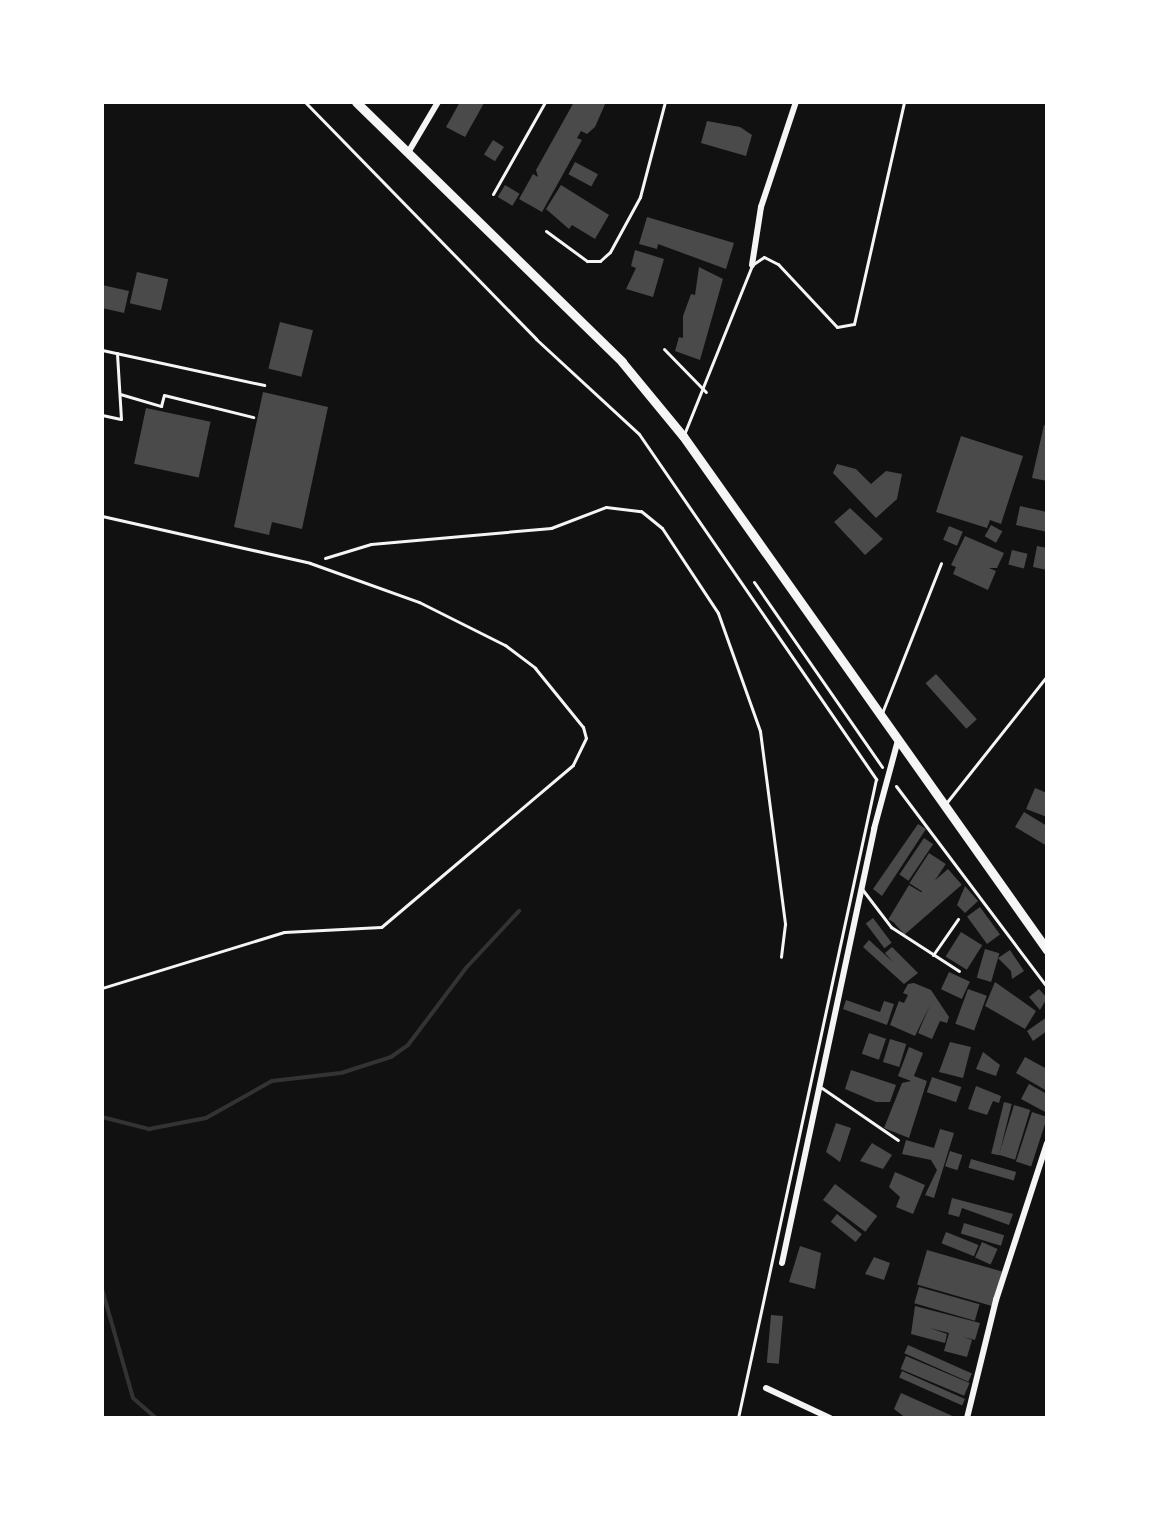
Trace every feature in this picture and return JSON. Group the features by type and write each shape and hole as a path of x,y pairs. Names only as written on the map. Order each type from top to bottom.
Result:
{"main road":[{"path":"356,102 622,362 683,436 947,802 1047,950"}],"street":[{"path":"409,151 438,102"},
{"path":"752,265 761,207 796,102"},
{"path":"782,1263 818,1086 899,736"},
{"path":"967,1418 996,1300 1047,1143"},
{"path":"766,1388 830,1418"}],"lane":[{"path":"305,102 536,339 639,434 876,779 738,1418"},
{"path":"493,194 545,102"},
{"path":"546,231 587,261 600,261 610,252 640,197 665,102"},
{"path":"683,436 706,392 752,265 764,257 778,264 837,327 854,324 904,102"},
{"path":"664,349 706,392"},
{"path":"102,350 264,385"},
{"path":"102,415 121,419 117,353"},
{"path":"120,394 161,406 164,395 253,417"},
{"path":"102,516 310,563 393,591 505,645 535,668 583,727 584,750 452,870 381,927 284,932 102,988"},
{"path":"882,713 941,563"},
{"path":"947,802 1047,676"},
{"path":"862,889 891,927 959,971"},
{"path":"932,956 958,919"},
{"path":"818,1086 898,1140"}],"path":[{"path":"310,563 371,544 551,528 606,507 641,511 662,528 718,613 760,731 785,924 781,957"}],"building":[{"path":"460,102 484,103 465,137 446,127"},
{"path":"574,102 606,102 595,127 587,134 581,131 577,138 582,140 542,212 519,199 533,174 538,177 536,170"},
{"path":"707,121 740,127 752,135 746,156 701,143"},
{"path":"493,140 504,147 495,161 484,154"},
{"path":"575,162 598,174 591,187 568,174"},
{"path":"505,185 520,194 512,206 498,197"},
{"path":"561,185 609,215 595,239 572,225 569,229 546,209"},
{"path":"647,217 734,243 726,269 658,244 657,249 639,244"},
{"path":"635,250 664,259 653,297 626,289 636,268 631,266"},
{"path":"699,267 723,279 700,360 675,351 679,337 683,338 683,316 691,294 695,295"},
{"path":"137,272 168,279 161,310 130,303"},
{"path":"102,285 129,291 124,313 102,308"},
{"path":"280,322 313,330 301,377 268,369"},
{"path":"263,392 328,407 302,529 272,522 269,535 234,527"},
{"path":"146,408 211,422 199,477 134,464"},
{"path":"1044,425 1047,426 1047,481 1032,478"},
{"path":"961,436 1023,456 1001,524 990,520 987,528 936,512"},
{"path":"837,464 856,469 871,484 886,471 902,474 897,499 876,518 833,473"},
{"path":"1020,506 1047,512 1047,532 1016,525"},
{"path":"850,508 883,539 865,555 834,522"},
{"path":"991,525 1002,531 996,543 985,536"},
{"path":"949,526 963,532 957,546 943,540"},
{"path":"965,536 1004,553 997,568 989,568 996,571 988,590 953,574 956,567 951,565"},
{"path":"1037,546 1047,548 1047,570 1033,567"},
{"path":"1012,550 1028,554 1024,568 1008,565"},
{"path":"936,674 977,719 966,729 926,683"},
{"path":"1035,788 1047,793 1047,817 1026,809"},
{"path":"1024,812 1047,826 1047,846 1015,827"},
{"path":"918,824 926,829 882,896 873,889"},
{"path":"924,838 933,844 909,881 899,874"},
{"path":"929,853 946,864 926,894 909,883"},
{"path":"948,869 962,885 904,935 891,919"},
{"path":"909,885 927,896 906,930 888,919"},
{"path":"965,886 978,901 965,913 957,905"},
{"path":"980,907 1000,935 987,944 967,916"},
{"path":"873,918 892,943 884,948 866,923"},
{"path":"961,932 982,945 967,970 946,957"},
{"path":"869,940 893,962 885,953 892,947 918,973 904,984 863,947"},
{"path":"985,949 999,953 991,982 977,978"},
{"path":"1010,950 1024,971 1012,979 1011,971 998,958"},
{"path":"949,972 970,982 962,999 941,989"},
{"path":"995,982 1036,1011 1025,1029 985,1006"},
{"path":"914,983 931,990 949,1017 947,1023 940,1021 932,1039 918,1033 930,1005 915,1036 890,1025 899,1001 904,1003 908,995 903,993 908,984"},
{"path":"968,989 987,996 974,1031 955,1024"},
{"path":"1039,989 1047,998 1040,1010 1029,997"},
{"path":"846,1000 880,1012 884,1001 894,1004 887,1025 843,1009"},
{"path":"1047,1017 1047,1031 1033,1041 1027,1031"},
{"path":"869,1033 886,1039 879,1060 862,1054"},
{"path":"890,1039 906,1044 899,1067 883,1062"},
{"path":"950,1042 971,1047 963,1078 939,1072"},
{"path":"909,1047 923,1053 914,1076 927,1081 909,1138 884,1128 902,1083 911,1081 898,1076"},
{"path":"983,1052 1000,1065 996,1076 976,1069"},
{"path":"1025,1057 1047,1069 1047,1091 1016,1073"},
{"path":"851,1070 896,1085 890,1102 876,1102 845,1089"},
{"path":"932,1077 961,1087 956,1102 927,1092"},
{"path":"1029,1084 1047,1094 1047,1113 1021,1099"},
{"path":"976,1086 1001,1096 999,1103 993,1101 987,1115 968,1109"},
{"path":"1004,1102 1012,1104 999,1155 991,1153"},
{"path":"1014,1105 1030,1110 1015,1160 999,1155"},
{"path":"1032,1112 1047,1118 1031,1166 1016,1161"},
{"path":"836,1123 851,1128 840,1162 826,1152"},
{"path":"940,1129 954,1133 934,1198 925,1195 937,1170 931,1160 902,1154 906,1140 934,1148"},
{"path":"872,1143 892,1155 883,1169 860,1161"},
{"path":"950,1151 962,1155 957,1170 945,1166"},
{"path":"971,1159 1016,1172 1014,1181 969,1168"},
{"path":"895,1172 925,1185 913,1214 896,1207 900,1197 889,1187"},
{"path":"835,1184 877,1216 865,1232 823,1200"},
{"path":"952,1198 1013,1214 1009,1225 962,1208 959,1217 948,1214"},
{"path":"837,1214 862,1234 856,1242 831,1222"},
{"path":"964,1223 1004,1235 1001,1246 961,1234"},
{"path":"946,1232 978,1245 974,1256 942,1243"},
{"path":"982,1242 998,1249 991,1264 975,1258"},
{"path":"800,1246 821,1253 815,1289 789,1282"},
{"path":"927,1250 1002,1271 992,1306 917,1285"},
{"path":"874,1257 890,1263 884,1280 865,1274"},
{"path":"919,1287 980,1304 975,1321 914,1303"},
{"path":"915,1306 980,1323 975,1340 963,1337 972,1340 967,1357 944,1351 949,1333 930,1328 947,1334 945,1343 911,1334"},
{"path":"771,1315 783,1316 779,1364 767,1363"},
{"path":"908,1345 972,1373 968,1382 904,1353"},
{"path":"906,1356 970,1383 964,1396 901,1369"},
{"path":"902,1371 965,1399 962,1405 899,1377"},
{"path":"901,1393 957,1418 906,1418 894,1409"}],"waterway":[{"path":"102,1117 149,1129 206,1118 272,1081 341,1073 391,1057 408,1045 466,968 519,911"},
{"path":"102,1289 133,1398 156,1418"}]}
